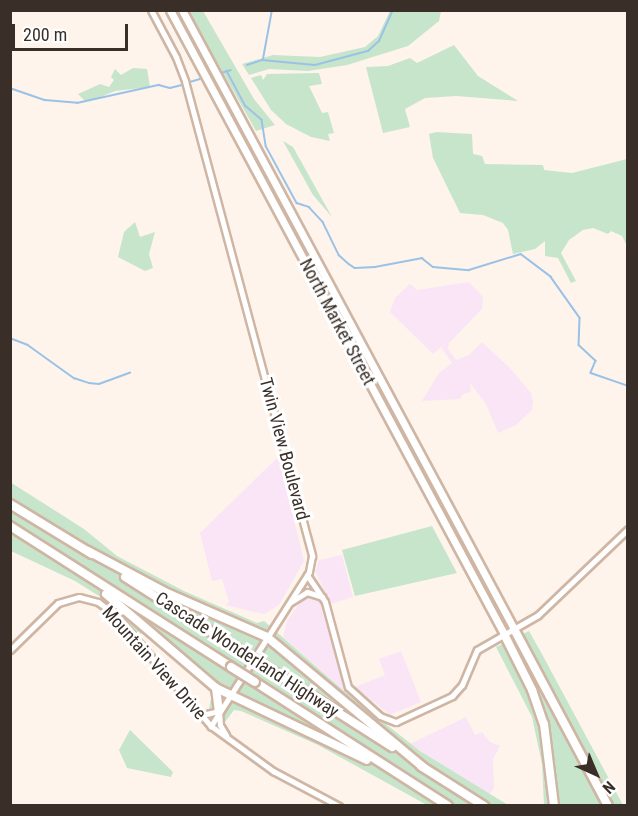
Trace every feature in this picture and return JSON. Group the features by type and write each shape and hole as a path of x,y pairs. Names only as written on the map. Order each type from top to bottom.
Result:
{"highway":[{"name":"Cascade Wonderland Highway","path":"10,504 88,551 484,806"},
{"name":"Cascade Wonderland Highway","path":"10,526 448,806"},
{"path":"88,551 169,594 267,637 424,768"},
{"path":"81,571 228,697 408,781"},
{"path":"514,630 608,806"},
{"path":"504,634 532,690 544,724 554,806"},
{"path":"216,688 219,711"}],"main road":[{"name":"North Market Street","path":"170,10 504,634"},
{"name":"North Market Street","path":"182,10 514,630"}],"street":[{"name":"Twin View Boulevard","path":"151,10 185,81 309,545 311,562 306,574 211,726"},
{"path":"306,574 323,598 348,687 389,721 401,720 452,696 462,685 474,654 538,615 627,529"},
{"path":"285,607 307,592 323,598"},
{"name":"Mountain View Drive","path":"10,650 55,605 74,598 93,599 113,613 211,726"},
{"path":"200,714 219,711 220,725 229,740"},
{"path":"211,726 273,771 339,806"}],"shaded area":[{"path":"469,282 483,297 482,309 449,343 448,349 456,360 469,355 482,342 510,368 531,393 533,401 532,410 516,425 498,433 486,404 470,383 471,392 463,394 460,399 422,401 439,373 452,363 441,347 433,354 390,312 395,298 410,284 417,290"},
{"path":"279,456 304,561 279,605 264,614 225,605 229,602 222,579 212,581 200,533"},
{"path":"342,555 353,597 331,604 315,571 319,560"},
{"path":"310,596 320,603 345,692 283,637 287,621 302,599"},
{"path":"401,651 421,702 390,715 355,687 385,675 379,659"},
{"path":"466,717 475,735 482,732 490,742 500,746 493,759 494,788 489,795 410,744"}],"green space":[{"path":"188,11 203,11 254,99 275,125 256,131"},
{"path":"390,11 441,11 439,21 408,46 347,65 308,71 269,69 249,75 242,64 273,55 320,57 365,47 378,36"},
{"path":"454,45 478,76 518,101 456,96 425,98 405,109 410,127 383,133 366,67 388,66 410,58 417,63"},
{"path":"133,68 147,69 150,87 115,91 93,100 84,100 78,94 100,84 109,87 114,80 111,77 115,69 121,75"},
{"path":"319,73 322,84 309,86 322,113 328,112 334,133 328,134 330,141 311,137 286,124 271,110 251,78 261,75 263,80 267,74"},
{"path":"436,132 472,134 473,154 482,156 485,164 543,165 544,170 572,173 627,159 627,246 622,236 611,231 608,234 593,228 583,230 569,240 561,253 576,281 571,283 558,258 545,256 545,241 535,249 513,254 508,230 503,223 483,215 460,213 433,158 429,134"},
{"path":"283,141 293,147 332,217 313,195"},
{"path":"135,222 140,237 155,232 149,254 153,268 145,271 118,257 124,232"},
{"path":"10,482 84,529 117,556 184,591 257,623 264,621 345,692 420,751 508,805 427,805 318,745 241,711 234,710 225,722 209,709 212,693 144,632 139,635 110,603 75,581 11,551"},
{"path":"432,526 457,573 355,596 342,550"},
{"path":"529,631 623,805 544,805 542,764 532,717 496,647"},
{"path":"130,730 173,772 171,777 127,768 119,750"}],"waterway":[{"path":"263,59 272,10"},
{"path":"247,65 262,60 315,65 368,51 379,41 393,10"},
{"path":"221,73 231,70"},
{"path":"227,71 246,106 262,120 266,146 297,203 309,207 323,222 339,255 349,264 355,268 375,267 422,258 433,267 469,270 521,254 551,277 580,318 579,345 596,361 591,373 628,386"},
{"path":"190,82 200,79"},
{"path":"10,88 45,100 77,103 159,85 170,88 182,85"},
{"path":"10,338 28,345 74,378 89,383 99,384 130,373"}]}
